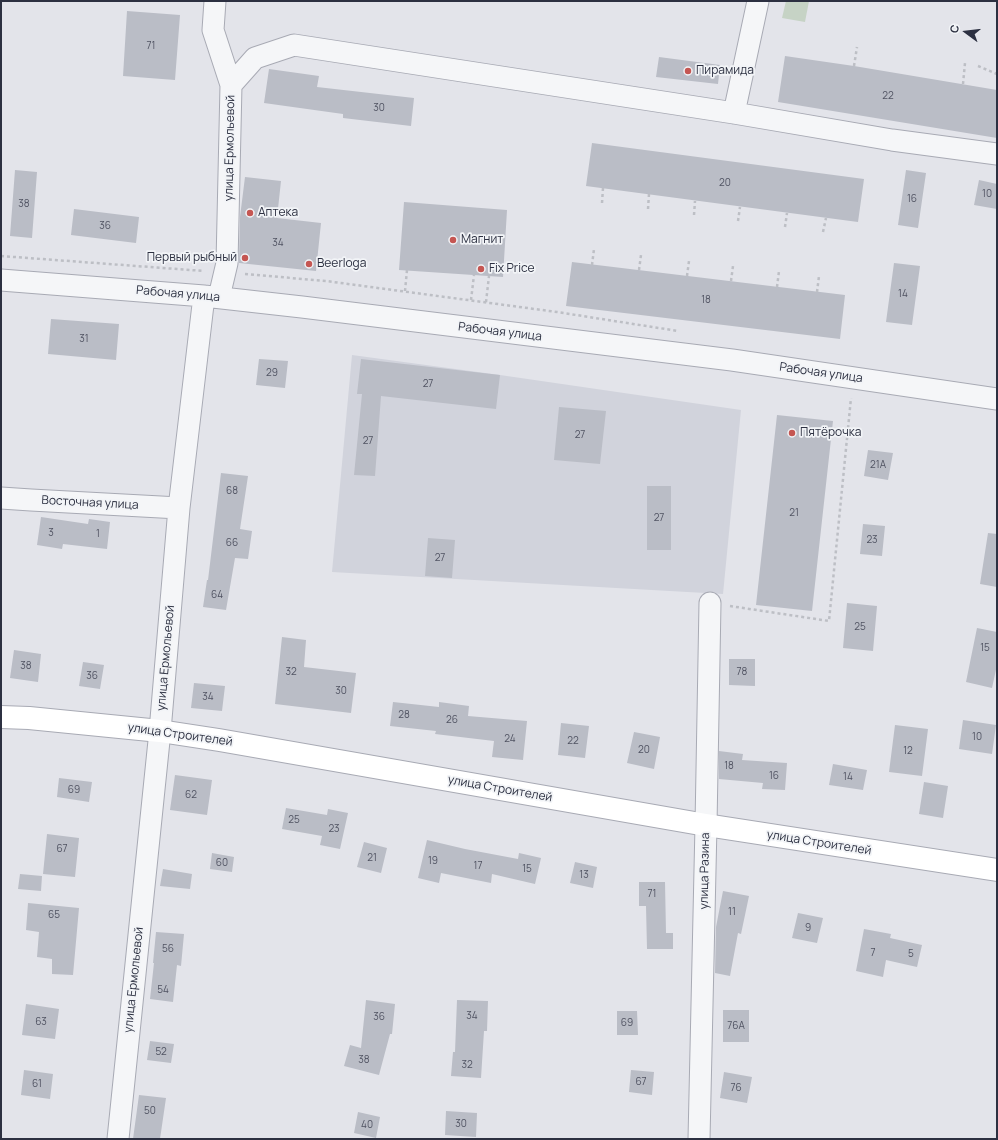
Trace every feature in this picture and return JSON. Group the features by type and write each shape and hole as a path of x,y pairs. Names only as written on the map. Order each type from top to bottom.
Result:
{"street":[{"name":"улица Ермольевой","path":"118,1139 160,730 179,508 212,297 225,272 227,264 231,85 213,30 215,1"},
{"path":"734,113 758,1"},
{"path":"231,85 254,58 294,45 734,113 892,140 997,154"},
{"name":"Рабочая улица","path":"1,280 212,297 724,359 997,399"},
{"name":"Восточная улица","path":"1,498 179,508"},
{"name":"улица Разина","path":"699,1139 710,603"},
{"name":"улица Строителей","path":"1,717 29,718 160,730 706,825 997,870"}],"path":[{"path":"854,66 857,47"},
{"path":"963,84 965,63"},
{"path":"978,66 997,74"},
{"path":"602,203 604,188"},
{"path":"648,209 649,194"},
{"path":"694,215 695,201"},
{"path":"738,221 740,207"},
{"path":"785,227 787,213"},
{"path":"823,232 826,218"},
{"path":"592,265 594,249"},
{"path":"639,270 641,255"},
{"path":"1,256 225,272 326,281 557,312 683,332"},
{"path":"687,276 689,261"},
{"path":"731,282 733,266"},
{"path":"405,291 407,270"},
{"path":"777,287 779,271"},
{"path":"471,300 474,275"},
{"path":"486,302 489,276"},
{"path":"817,292 819,276"},
{"path":"710,603 829,621 853,378"}],"shaded area":[{"path":"352,355 741,410 723,594 332,572"}],"green space":[{"path":"786,1 809,1 805,22 782,18"}],"building":[{"path":"127,11 180,15 175,80 123,76"},
{"path":"785,56 997,90 997,138 778,102"},
{"name":"Пирамида","path":"659,57 720,65 718,84 656,77"},
{"path":"269,69 319,76 317,87 414,98 411,126 343,118 343,114 264,103"},
{"path":"592,143 864,179 858,222 586,186"},
{"path":"15,170 37,172 32,238 10,236"},
{"path":"906,170 926,173 918,228 898,225"},
{"path":"245,177 281,181 277,218 321,223 316,271 239,263 240,217"},
{"path":"979,180 997,184 997,209 974,205"},
{"name":"Магнит","path":"404,202 507,210 503,277 399,270"},
{"path":"74,209 139,217 136,243 71,235"},
{"path":"572,262 845,295 840,339 566,306"},
{"path":"894,263 920,266 912,325 886,322"},
{"path":"51,319 119,324 116,360 48,354"},
{"path":"259,359 288,361 285,388 256,385"},
{"path":"361,359 500,375 496,409 381,396 375,476 354,475 362,394 357,394"},
{"path":"559,407 606,411 600,464 554,460"},
{"path":"777,415 833,421 812,611 756,605"},
{"path":"868,450 893,453 888,480 864,476"},
{"path":"221,473 248,476 240,529 252,531 248,559 235,558 226,610 203,607 208,580"},
{"path":"647,486 671,486 671,550 647,550"},
{"path":"41,517 88,524 89,519 110,522 107,549 63,544 62,549 37,545"},
{"path":"863,524 885,526 882,556 860,554"},
{"path":"988,533 997,534 997,587 980,584"},
{"path":"428,538 455,540 452,578 425,576"},
{"path":"847,603 877,606 873,651 843,648"},
{"path":"977,628 997,632 997,665 992,688 966,682"},
{"path":"282,637 306,640 304,667 356,673 351,713 275,704"},
{"path":"14,650 41,654 38,682 10,678"},
{"path":"729,659 755,659 755,686 729,685"},
{"path":"83,662 104,665 100,689 79,686"},
{"path":"194,683 225,686 222,711 191,708"},
{"path":"393,702 439,707 439,702 469,706 468,716 527,721 523,760 492,757 494,741 435,734 436,731 390,726"},
{"path":"963,720 996,725 992,754 959,749"},
{"path":"561,723 589,726 585,758 558,755"},
{"path":"895,725 928,729 922,776 889,772"},
{"path":"634,732 660,737 654,769 627,763"},
{"path":"719,751 743,754 742,760 787,763 785,790 762,789 763,783 719,779"},
{"path":"833,764 867,770 863,790 829,785"},
{"path":"175,775 212,780 207,815 170,810"},
{"path":"59,778 92,782 89,802 57,797"},
{"path":"924,782 948,786 943,818 919,814"},
{"path":"286,808 327,815 328,809 348,813 340,849 320,845 322,836 282,829"},
{"path":"47,834 79,838 75,877 43,874"},
{"path":"427,840 518,859 519,853 541,858 535,884 492,874 491,883 441,873 439,883 418,878"},
{"path":"364,842 387,848 381,873 357,867"},
{"path":"212,853 234,857 232,872 210,869"},
{"path":"575,862 597,867 593,888 570,883"},
{"path":"163,869 192,874 190,889 160,886"},
{"path":"20,874 42,876 41,891 18,889"},
{"path":"639,882 665,882 666,933 673,933 673,949 647,949 646,906 639,906"},
{"path":"723,891 749,896 741,934 738,933 730,976 715,973 716,927"},
{"path":"28,903 79,908 73,975 52,974 52,959 37,957 39,932 26,930"},
{"path":"798,913 823,918 817,943 792,938"},
{"path":"864,929 891,934 890,938 922,945 917,967 886,960 883,977 856,971"},
{"path":"156,932 184,934 181,966 177,965 173,1002 150,999"},
{"path":"366,1000 395,1004 392,1034 390,1034 379,1075 344,1066 350,1045 361,1048"},
{"path":"457,1000 488,1001 487,1031 484,1031 481,1078 451,1076 453,1052 455,1052"},
{"path":"26,1004 59,1009 55,1039 22,1035"},
{"path":"723,1010 749,1010 749,1042 723,1042"},
{"path":"617,1011 637,1011 638,1035 617,1035"},
{"path":"150,1041 174,1044 171,1063 147,1060"},
{"path":"24,1070 53,1074 50,1099 21,1095"},
{"path":"631,1070 654,1072 652,1095 629,1092"},
{"path":"724,1072 752,1077 747,1103 720,1098"},
{"path":"139,1095 166,1098 160,1139 133,1139"},
{"path":"446,1111 477,1113 476,1137 445,1135"},
{"path":"358,1112 380,1117 376,1138 354,1133"}],"place":[{"name":"Пирамида","path":"688,71"},
{"name":"Аптека","path":"250,213"},
{"name":"Магнит","path":"453,240"},
{"name":"Первый рыбный","path":"245,258"},
{"name":"Beerloga","path":"309,264"},
{"name":"Fix Price","path":"481,269"},
{"name":"Пятёрочка","path":"792,433"}]}
